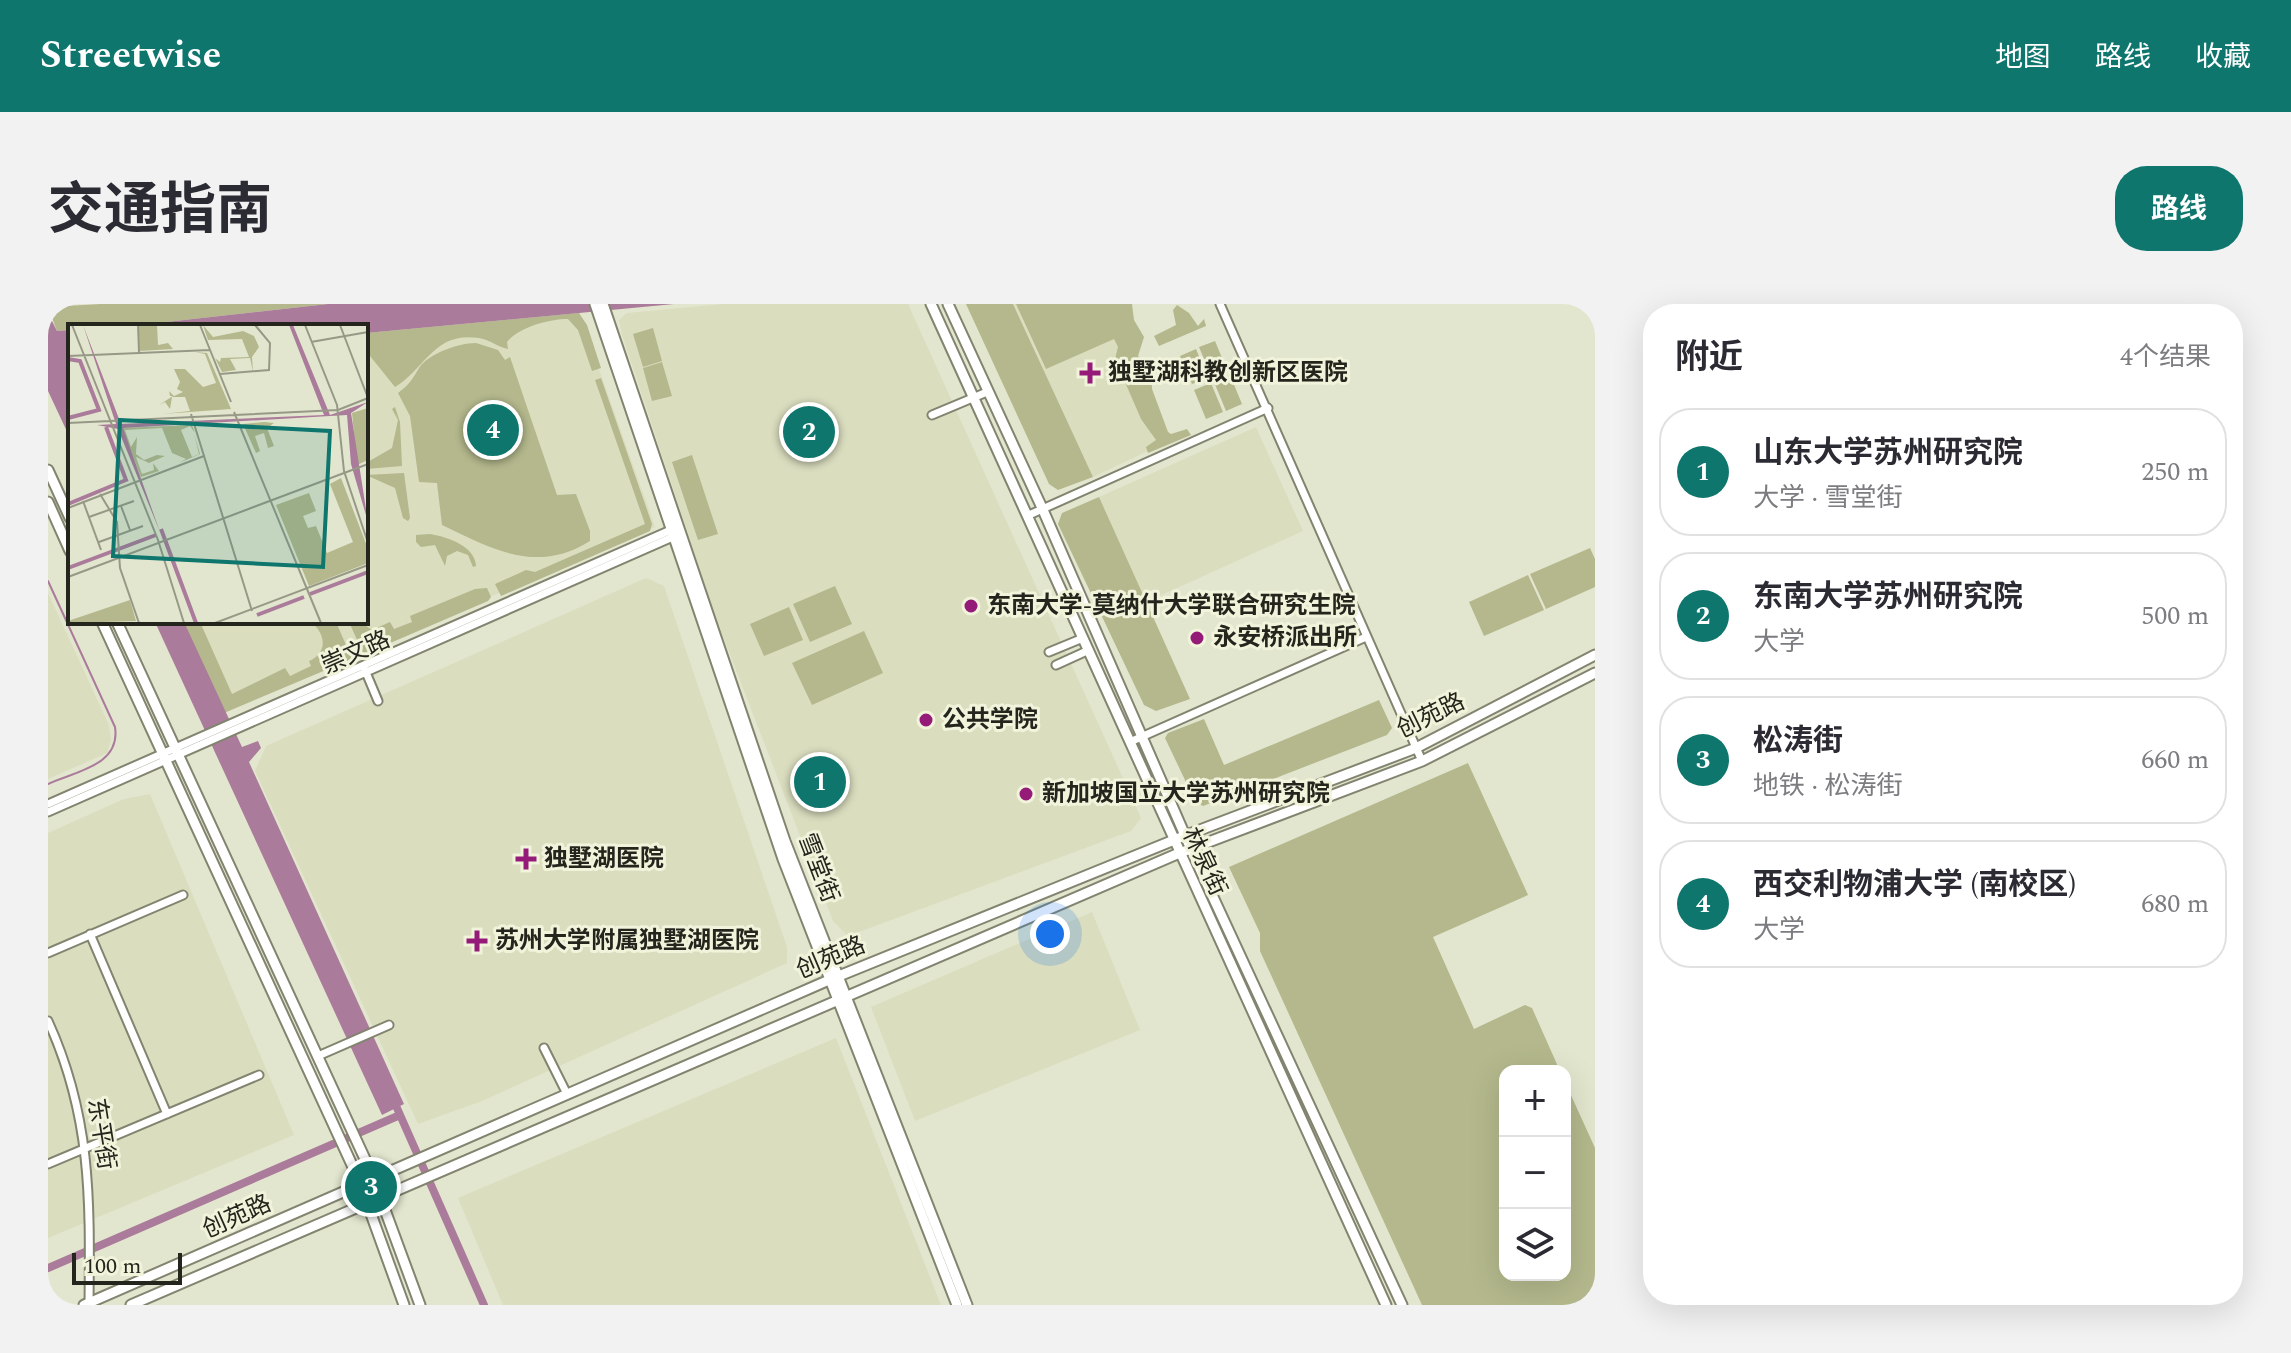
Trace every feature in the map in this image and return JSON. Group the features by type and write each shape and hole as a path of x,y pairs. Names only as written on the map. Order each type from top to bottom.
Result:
{"main road":[{"name":"林泉街","path":"931,304 1029,515 1177,854 1386,1305"},
{"name":"林泉街","path":"948,304 1043,510 1191,850 1402,1305"},
{"name":"雪堂街","path":"601,308 783,859 967,1305"},
{"path":"48,470 68,514"},
{"path":"48,502 68,547"},
{"path":"103,624 337,1132 404,1305"},
{"path":"118,624 361,1149 420,1305"},
{"name":"创苑路","path":"87,1304 834,978 1172,840 1416,748 1595,655"},
{"name":"创苑路","path":"131,1305 1177,854 1422,761 1595,673"},
{"name":"雪堂街","path":"842,996 957,1305"}],"street":[{"path":"1220,304 1422,761"},
{"path":"932,415 987,392"},
{"path":"1029,515 1268,408"},
{"name":"崇文路","path":"48,804 176,751 676,531"},
{"path":"1130,742 1366,637"},
{"path":"1049,652 1083,638"},
{"path":"1056,665 1089,650"},
{"path":"364,667 377,698"},
{"name":"崇文路","path":"48,812 162,757"},
{"path":"48,953 183,895"},
{"path":"90,934 167,1114"},
{"name":"东平街","path":"48,1021 79,1105 87,1148 91,1231 87,1304"},
{"path":"318,1056 389,1025"},
{"path":"544,1048 567,1094"},
{"path":"48,1164 259,1075"}],"shaded area":[{"path":"101,304 328,304 148,324 68,324 68,330 57,331 48,307"},
{"path":"328,304 674,304 368,333 368,324 148,324"},
{"path":"723,304 908,304 1141,818 1131,831 848,936 833,921 717,621 619,320 627,313"},
{"path":"966,304 1013,304 1093,477 1058,490 1049,484"},
{"name":"独墅湖科教创新区医院","path":"1013,304 1102,304 1167,442 1093,477"},
{"path":"1016,304 1132,304 1134,320 1144,337 1138,356 1151,367 1152,389 1168,432 1171,434 1187,429 1191,435 1148,453 1146,447 1156,440 1141,419 1115,359 1118,347 1114,339 1046,369"},
{"path":"1177,305 1189,313 1198,326 1204,319 1206,326 1159,346 1154,336 1176,325 1173,310"},
{"path":"48,313 57,331 68,330 68,434 48,391"},
{"path":"579,313 655,527 233,705 196,624 368,624 368,333"},
{"path":"579,313 587,325 601,368 592,371 578,330 568,319 552,320 527,328 512,337 507,342 508,349 479,338 451,340 441,345 395,387 368,353 368,333"},
{"path":"653,328 662,361 643,367 633,334"},
{"path":"1215,341 1227,370 1211,376 1199,347"},
{"path":"476,343 498,350 505,360 510,357 557,495 576,494 590,531 590,541 571,551 534,557 516,555 480,543 442,525 437,483 419,482 410,416 398,393 429,358 452,347"},
{"path":"1196,349 1208,378 1192,384 1180,356"},
{"path":"662,362 672,396 652,401 643,368"},
{"path":"1230,375 1242,404 1226,411 1214,382"},
{"path":"601,378 652,524 650,531 501,596 495,584 526,570 535,572 645,524 595,380"},
{"path":"1211,383 1223,412 1206,419 1194,390"},
{"path":"395,407 400,422 402,466 368,469 368,462 392,448 398,420 392,409"},
{"path":"1256,427 1303,531 1146,602 1099,497"},
{"path":"692,455 718,534 698,540 672,462"},
{"path":"404,473 408,521 403,518 395,488 368,475"},
{"path":"1099,497 1190,699 1156,711 1144,705 1058,524 1062,513"},
{"path":"430,534 466,548 476,566 473,567 468,555 457,551 447,556 445,566 435,545 421,547 416,542 416,535"},
{"path":"1590,548 1595,559 1595,587 1546,609 1530,574"},
{"path":"1528,575 1544,610 1484,636 1469,602"},
{"name":"独墅湖医院","path":"646,578 664,586 787,947 787,963 482,1101 418,1124 255,771 266,746"},
{"path":"835,586 852,624 810,642 793,604"},
{"path":"487,588 491,597 488,601 367,653 363,653 350,624 363,624 372,630 390,622 394,629 412,622 410,616 475,589"},
{"path":"48,593 109,725 111,740 107,753 48,779"},
{"path":"789,607 803,640 764,656 750,624"},
{"path":"156,624 185,624 242,747 258,741 261,748 249,762 404,1104 382,1115"},
{"path":"184,624 201,624 232,694 285,668 290,676 311,666 309,661 319,653 323,643 320,632 313,624 337,624 352,659 224,713"},
{"path":"864,631 883,673 812,705 792,663"},
{"path":"1379,700 1392,728 1387,735 1203,806 1195,801 1165,738 1168,733 1204,719 1224,765"},
{"path":"1468,763 1528,895 1433,937 1474,1029 1525,1005 1532,1008 1557,1065 1499,1065 1499,1281 1571,1281 1571,1095 1595,1148 1595,1305 1422,1305 1260,951 1260,933 1229,867"},
{"path":"150,794 294,1135 48,1238 48,833 124,799"},
{"path":"1092,912 1140,1030 915,1121 871,1007"},
{"path":"836,1038 941,1305 503,1305 458,1198"}],"waterway":[{"path":"48,581 115,727 115,740 104,758 95,765 48,784"},
{"path":"393,1099 484,1305"},
{"path":"48,1268 400,1115"}],"place":[{"name":"独墅湖科教创新区医院","path":"1090,373"},
{"name":"西交利物浦大学 (南校区)","path":"493,430"},
{"name":"东南大学苏州研究院","path":"809,432"},
{"name":"东南大学-莫纳什大学联合研究生院","path":"971,606"},
{"name":"永安桥派出所","path":"1197,638"},
{"name":"公共学院","path":"926,720"},
{"name":"山东大学苏州研究院","path":"820,782"},
{"name":"新加坡国立大学苏州研究院","path":"1026,794"},
{"name":"独墅湖医院","path":"526,859"},
{"name":"苏州大学附属独墅湖医院","path":"477,941"},
{"name":"松涛街","path":"371,1187"}]}
